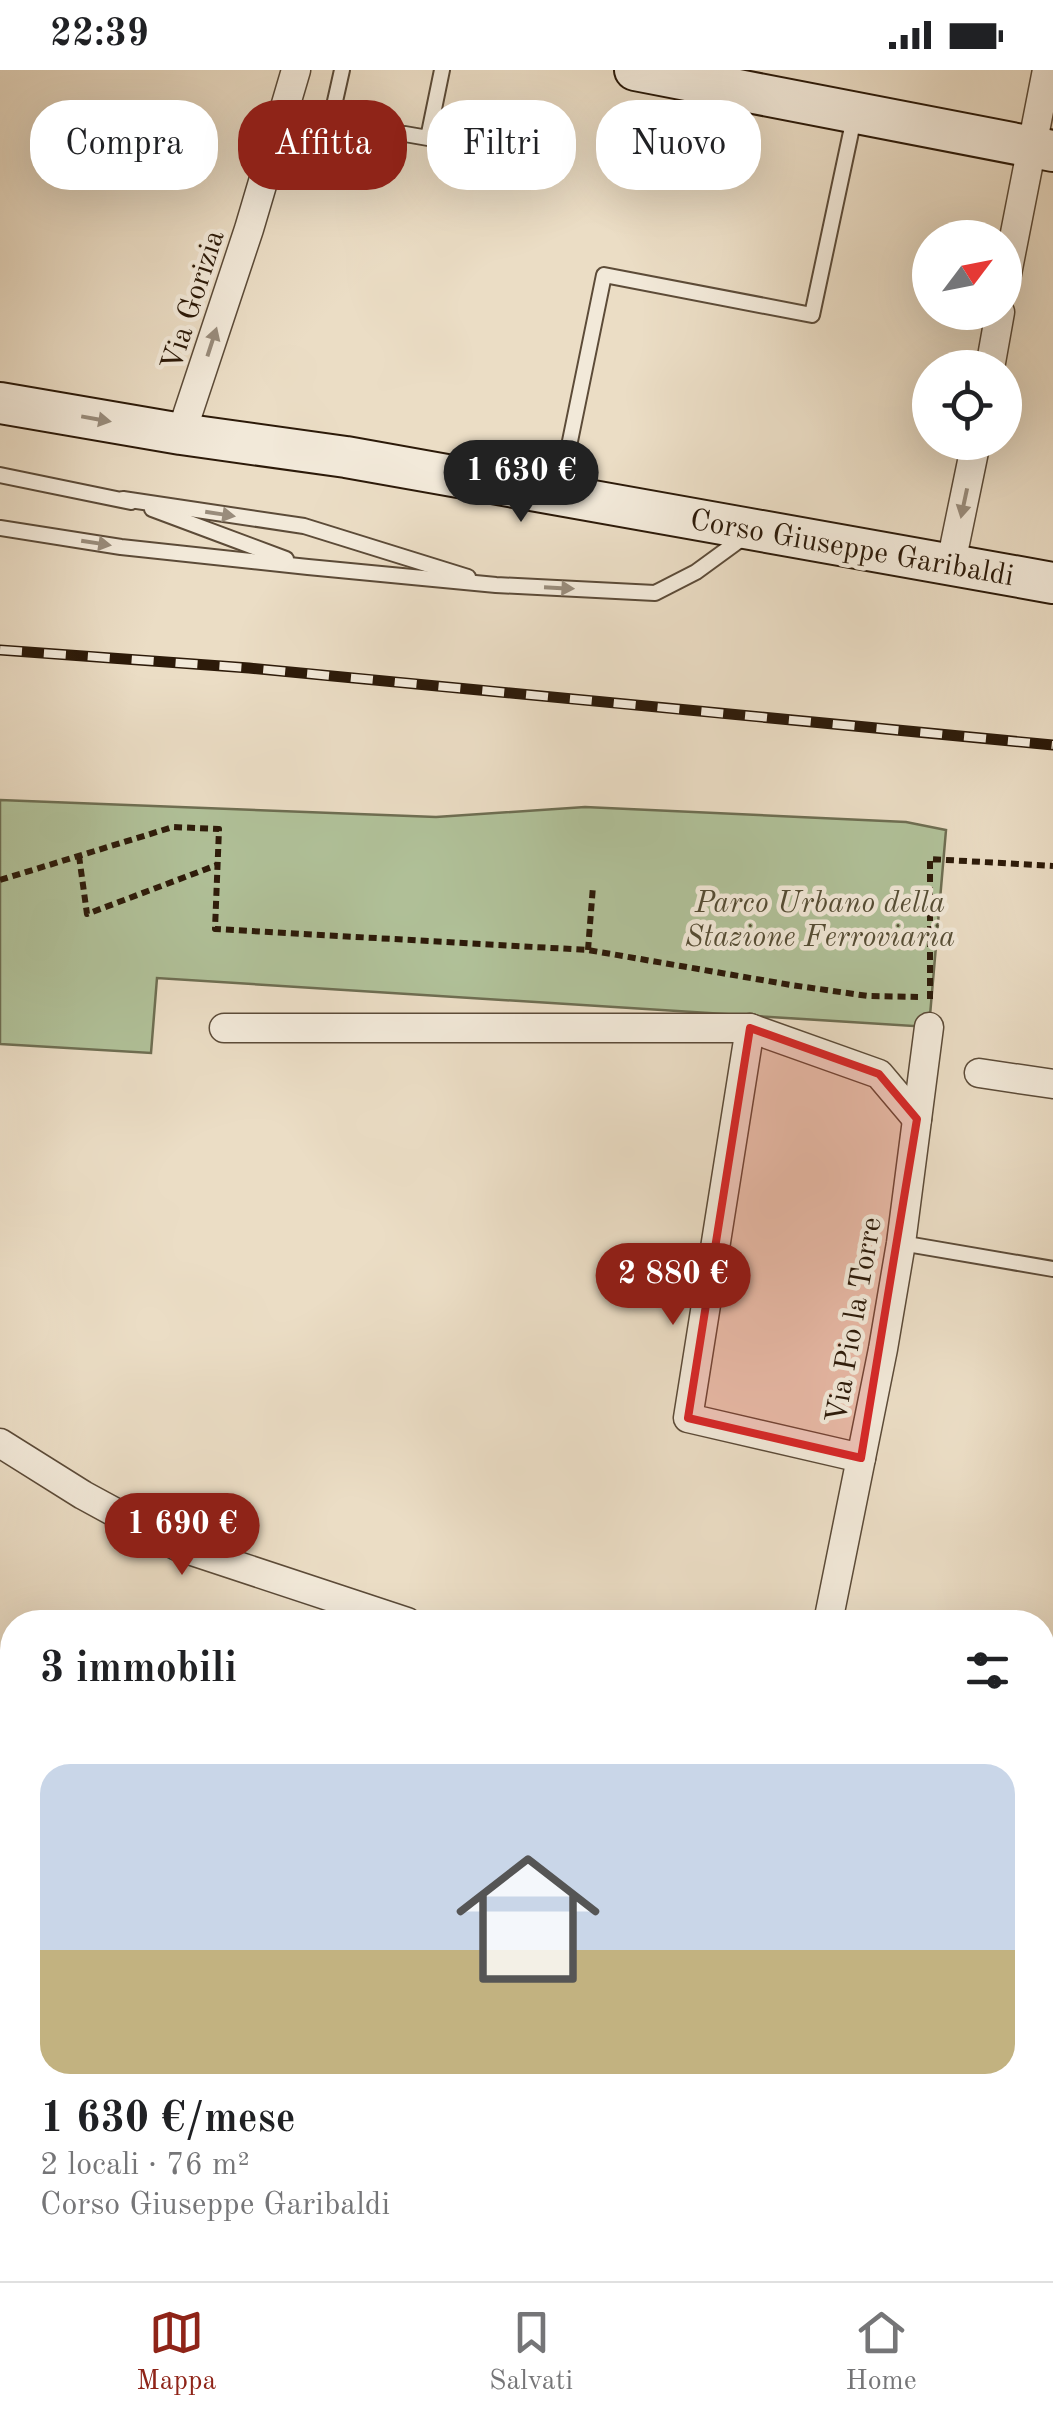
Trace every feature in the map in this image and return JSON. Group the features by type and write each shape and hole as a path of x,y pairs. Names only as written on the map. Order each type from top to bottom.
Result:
{"main road":[{"path":"644,71 1042,149"},
{"name":"Corso Giuseppe Garibaldi","path":"0,403 346,457 1053,582"}],"street":[{"name":"Via Gorizia","path":"182,434 250,229 296,70"},
{"path":"1022,222 1042,149 1046,70"},
{"path":"951,562 972,460"},
{"name":"Via Pio la Torre","path":"830,1610 901,1243 929,1027"},
{"path":"224,1028 750,1028 880,1074 918,1119"},
{"path":"750,1028 688,1418 861,1458"},
{"path":"979,1073 1053,1084"},
{"path":"0,1443 83,1495 177,1546 371,1610"}],"lane":[{"path":"335,100 342,70"},
{"path":"407,134 428,138 442,70"},
{"path":"558,496 604,275 812,315 855,114"},
{"path":"0,475 124,499 304,526 496,585"},
{"path":"124,499 308,567"},
{"path":"0,528 121,547 308,567 496,585 654,593 696,572 752,531"},
{"path":"901,1243 1053,1269"}],"path":[{"path":"0,880 173,828 218,830 215,930 588,950 868,996 930,997 930,859 1053,866"},
{"path":"79,856 88,914 217,865"},
{"path":"588,950 593,886"}],"highlighted area":[{"path":"750,1028 879,1074 917,1119 861,1458 688,1418"}],"green space":[{"name":"Parco Urbano della Stazione Ferroviaria","path":"0,800 436,817 585,807 906,822 946,830 929,1027 157,978 151,1053 0,1044"}],"railway":[{"path":"0,650 249,668 1053,745"}]}
